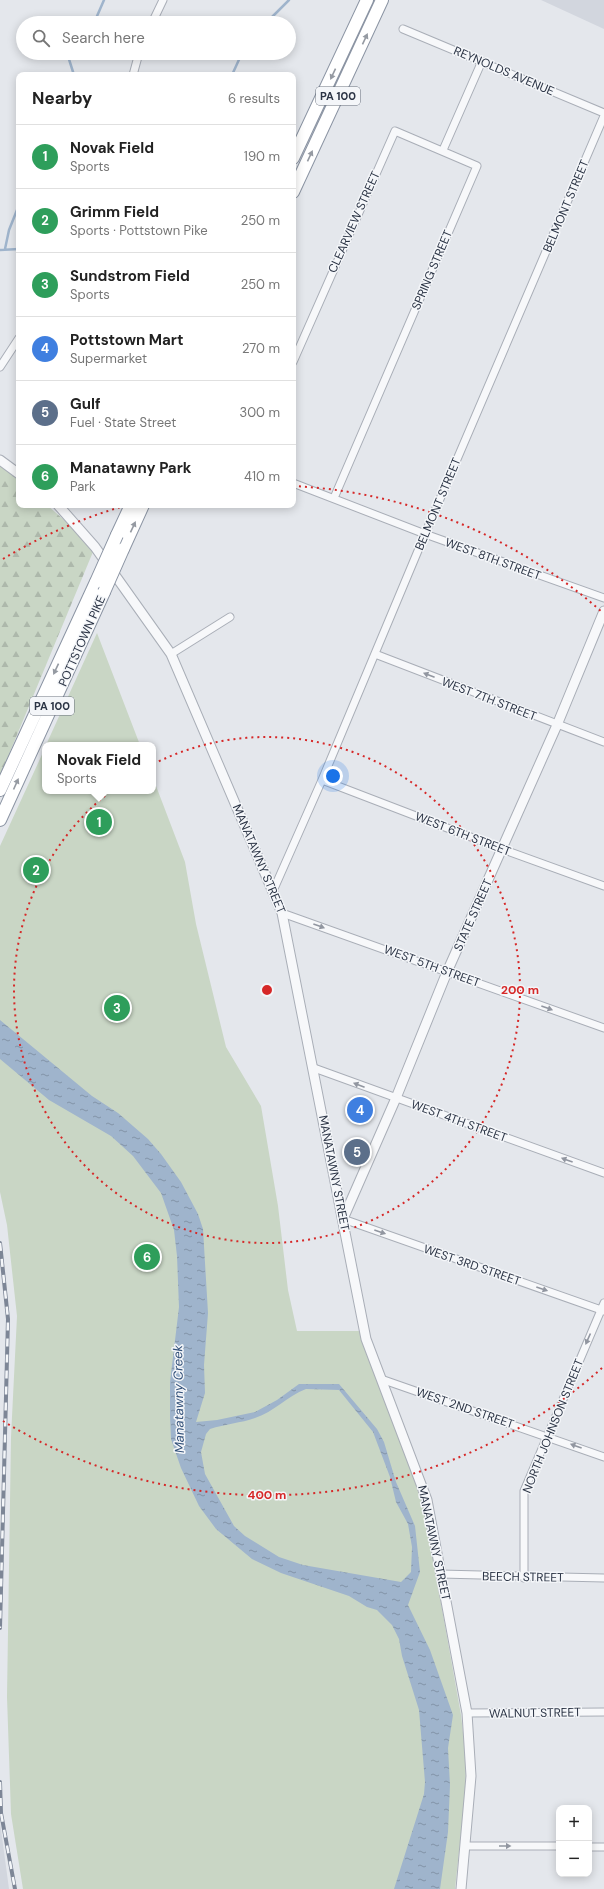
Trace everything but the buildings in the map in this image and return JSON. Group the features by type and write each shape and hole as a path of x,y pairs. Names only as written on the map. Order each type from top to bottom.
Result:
{"highway":[{"name":"PA 100","path":"296,152 367,0"},
{"name":"PA 100","path":"296,186 382,0"},
{"name":"POTTSTOWN PIKE","path":"0,790 130,508"},
{"name":"POTTSTOWN PIKE","path":"0,820 142,508"}],"street":[{"path":"155,16 163,0"},
{"name":"REYNOLDS AVENUE","path":"403,29 604,113"},
{"path":"134,72 137,60"},
{"path":"443,150 482,61"},
{"name":"BELMONT STREET","path":"273,892 604,116"},
{"name":"CLEARVIEW STREET","path":"296,355 395,131 443,150"},
{"name":"SPRING STREET","path":"334,498 477,166 443,150"},
{"path":"0,367 16,343"},
{"path":"0,460 16,472"},
{"name":"WEST 8TH STREET","path":"296,484 425,534 604,598"},
{"name":"MANATAWNY STREET","path":"61,508 95,546 170,654 282,913 314,1068 366,1339 422,1486 431,1520 467,1714 471,1776 461,1889"},
{"name":"STATE STREET","path":"343,1219 396,1098 448,972 557,725 604,611"},
{"path":"170,654 230,617"},
{"name":"WEST 7TH STREET","path":"375,654 604,742"},
{"name":"WEST 6TH STREET","path":"322,780 502,849 604,886"},
{"name":"WEST 5TH STREET","path":"282,913 604,1028"},
{"name":"WEST 4TH STREET","path":"314,1068 604,1173"},
{"name":"WEST 3RD STREET","path":"343,1219 602,1311"},
{"name":"NORTH JOHNSON STREET","path":"524,1578 524,1491 602,1311 604,1303"},
{"name":"WEST 2ND STREET","path":"381,1379 604,1456"},
{"name":"BEECH STREET","path":"441,1574 524,1578 604,1578"},
{"name":"WALNUT STREET","path":"467,1714 604,1712"},
{"path":"466,1846 556,1846"},
{"path":"592,1846 604,1847"}],"shaded area":[{"path":"541,0 604,0 604,29"},
{"path":"0,1822 9,1889 0,1889"}],"green space":[{"path":"0,464 16,478 16,508 50,508 95,547 0,776"},
{"path":"97,633 139,742 47,742"},
{"path":"42,755 42,794 156,794 156,786 185,862 196,924 226,1047 261,1106 278,1206 288,1290 297,1331 359,1331 418,1488 427,1525 461,1715 465,1750 466,1786 455,1889 23,1889 11,1814 7,1697 11,1437 17,1316 7,1225 0,1192 0,846"}],"water":[{"name":"Manatawny Creek","path":"0,1020 92,1096 118,1113 148,1139 181,1182 198,1214 203,1229 208,1313 204,1365 205,1393 196,1422 217,1420 255,1412 277,1400 299,1384 339,1384 377,1429 384,1442 396,1482 415,1526 420,1572 408,1605 430,1650 453,1715 448,1748 450,1785 448,1832 440,1889 394,1889 424,1794 425,1782 419,1710 402,1656 399,1639 392,1625 377,1610 367,1607 349,1596 281,1573 252,1559 216,1529 199,1506 181,1468 171,1439 170,1382 179,1307 177,1256 174,1230 161,1193 133,1156 111,1136 49,1100 0,1059","holes":["306,1389 339,1390 373,1432 390,1477 396,1502 408,1524 412,1547 411,1572 401,1582 303,1565 279,1557 245,1536 234,1526 205,1474 201,1452 206,1434 210,1429 250,1420 262,1415"]}],"waterway":[{"path":"97,16 104,0"},
{"path":"273,16 289,0"},
{"path":"69,60 73,72"},
{"path":"233,72 239,60"},
{"path":"5,249 9,230 16,212"},
{"path":"0,250 16,249"}],"railway":[{"path":"0,1243 8,1319 0,1628"},
{"path":"0,1782 1,1813 15,1889"}],"place":[{"name":"Novak Field","path":"99,822"},
{"name":"Grimm Field","path":"36,870"},
{"name":"Sundstrom Field","path":"117,1008"},
{"name":"Pottstown Mart","path":"360,1110"},
{"name":"Gulf","path":"357,1152"},
{"name":"Manatawny Park","path":"147,1257"}]}
